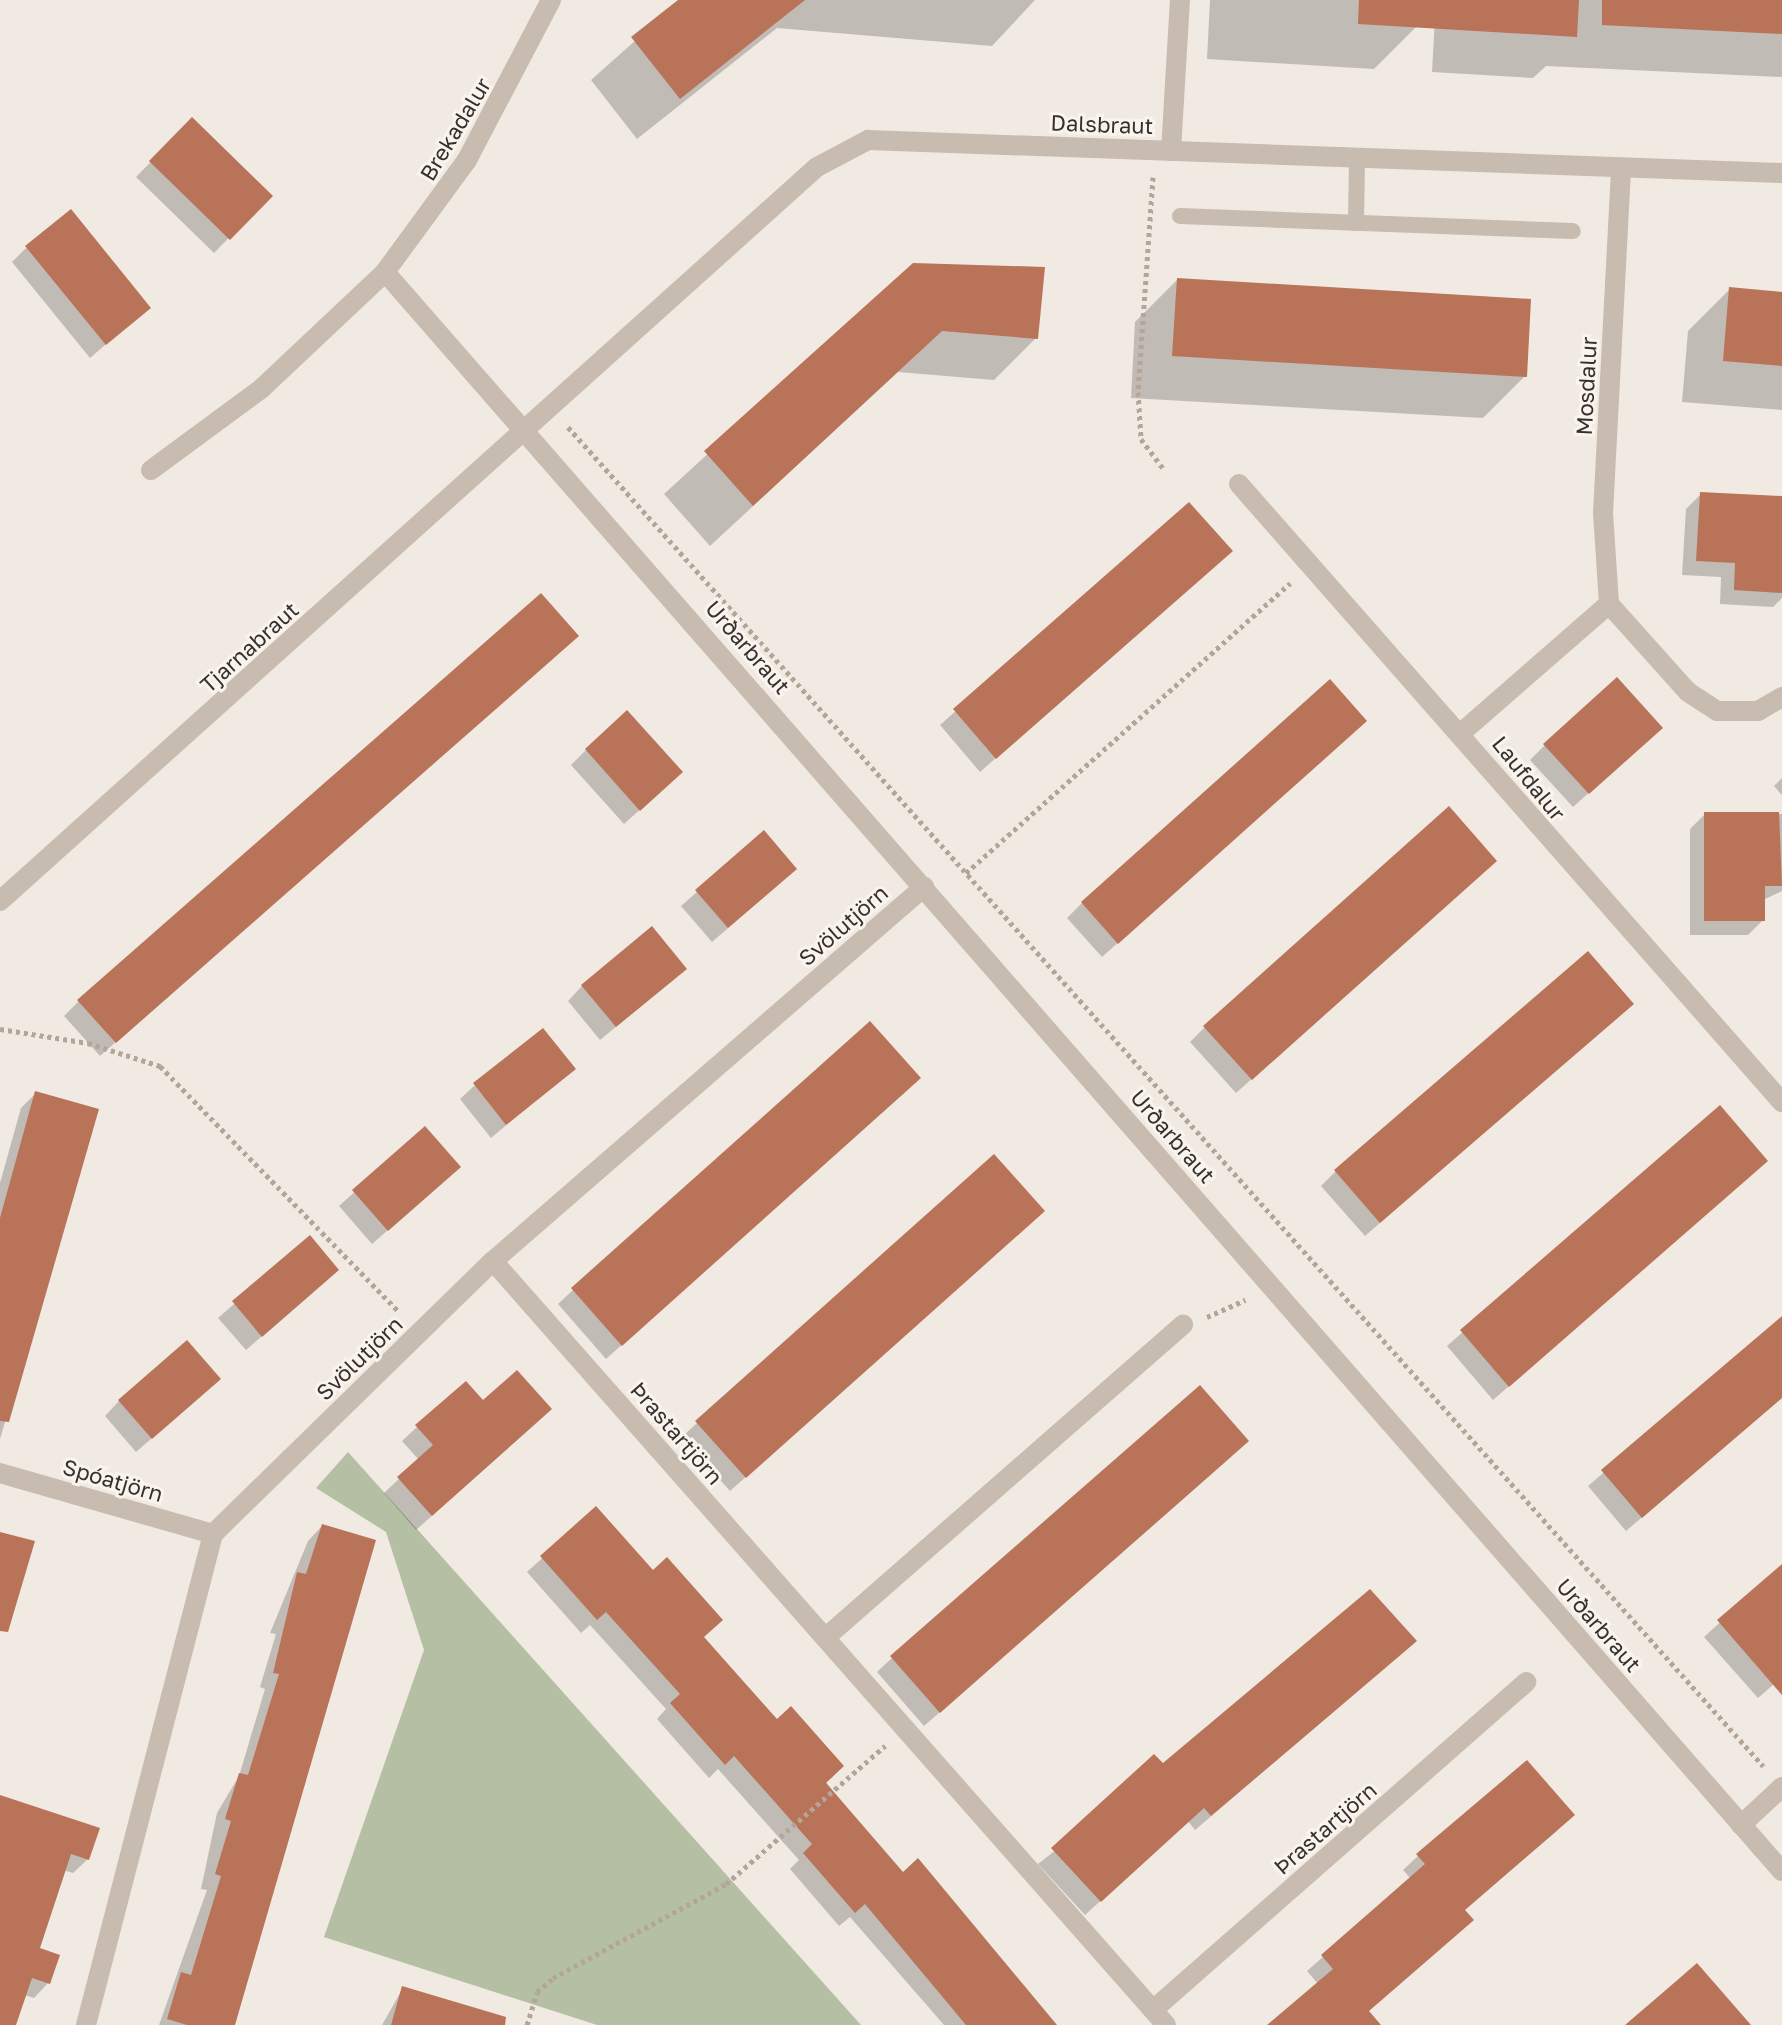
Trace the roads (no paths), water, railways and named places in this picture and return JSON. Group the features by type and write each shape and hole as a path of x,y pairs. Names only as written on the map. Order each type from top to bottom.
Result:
{"street":[{"name":"Brekadalur","path":"151,470 261,389 385,272 467,160 551,0"},
{"path":"1163,150 1180,0"},
{"name":"Dalsbraut","path":"530,430 817,167 868,140 1621,170 1782,173"},
{"name":"Mosdalur","path":"1609,604 1603,513 1621,170"},
{"path":"385,272 530,430"},
{"name":"Urðarbraut","path":"530,430 1782,1871"},
{"name":"Tjarnabraut","path":"0,901 530,430"},
{"name":"Laufdalur","path":"1239,484 1461,733 1782,1102"},
{"path":"1461,733 1609,604 1688,692 1717,711 1758,711 1782,697"},
{"name":"Svölutjörn","path":"213,1534 493,1261 924,887"},
{"name":"Þrastartjörn","path":"493,1261 1160,2018 1527,1682"},
{"path":"825,1638 1183,1325"},
{"name":"Spóatjörn","path":"0,1473 213,1534"},
{"path":"86,2025 213,1534"},
{"path":"1741,1825 1782,1787"}],"lane":[{"path":"1356,223 1357,159"},
{"path":"1180,216 1573,231"}]}
